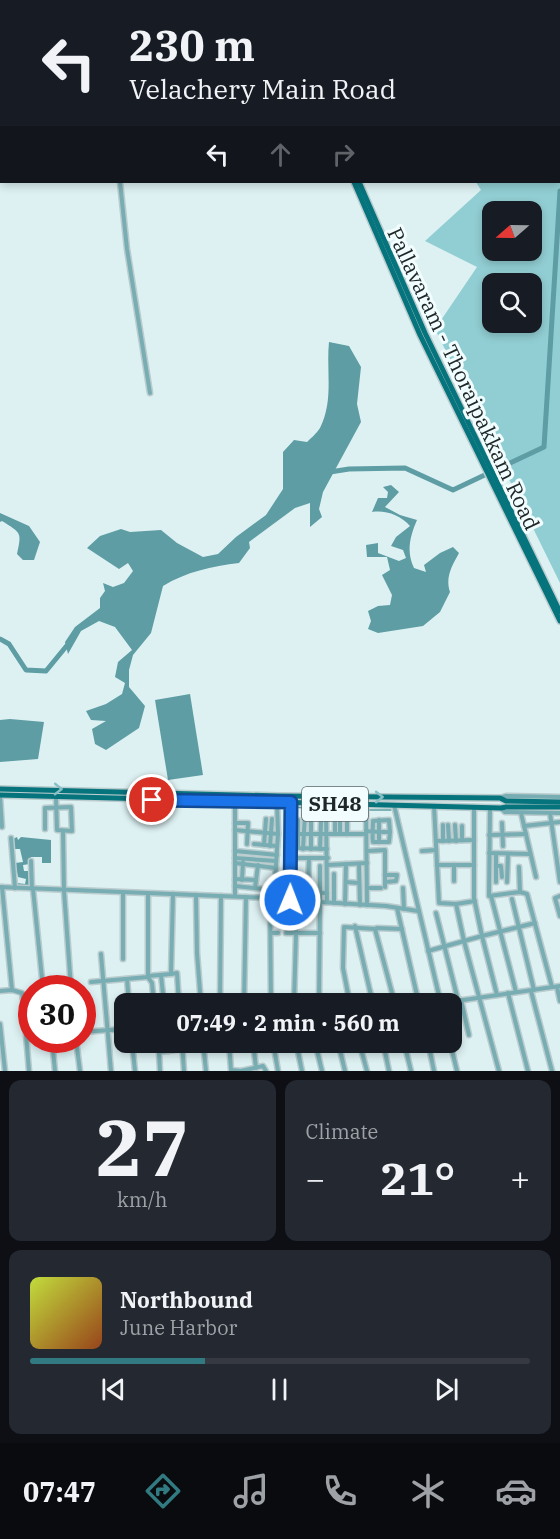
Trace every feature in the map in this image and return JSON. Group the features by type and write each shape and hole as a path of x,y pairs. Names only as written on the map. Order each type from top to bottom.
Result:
{"main road":[{"name":"Pallavaram - Thoraipakkam Road","path":"354,183 424,336 557,610 560,621"},
{"name":"Pallavaram - Thoraipakkam Road","path":"359,183 381,240"},
{"name":"SH48","path":"0,789 500,798 521,807 560,800"},
{"path":"92,790 92,798"},
{"name":"SH48","path":"0,796 490,808 560,807"},
{"path":"446,797 446,806"}],"street":[{"path":"120,183 127,249 150,393"},
{"path":"0,796 2,827"},
{"path":"500,798 506,796 560,800"},
{"path":"45,829 45,808 57,808 72,808 72,831 57,830 57,808 57,798"},
{"path":"235,802 235,896"},
{"path":"270,993 270,898 274,895 277,855 277,802"},
{"path":"291,802 290,900 297,900 294,993"},
{"path":"326,803 327,903"},
{"path":"366,804 367,905"},
{"path":"394,805 437,993"},
{"path":"434,805 440,903 456,904 475,901"},
{"path":"474,807 475,901 497,994"},
{"path":"536,877 521,807 560,813"},
{"path":"490,808 489,896 491,896 516,992"},
{"path":"550,813 560,882"},
{"path":"303,849 305,814"},
{"path":"264,845 266,819"},
{"path":"270,846 272,819"},
{"path":"298,820 298,848 327,849"},
{"path":"379,820 379,842"},
{"path":"379,820 389,820 390,842 373,842 374,821 379,820"},
{"path":"337,833 338,821"},
{"path":"347,821 351,832"},
{"path":"311,822 311,849"},
{"path":"320,849 321,822"},
{"path":"524,826 560,822"},
{"path":"235,823 248,824 247,844"},
{"path":"502,823 502,846"},
{"path":"443,841 446,825 449,841"},
{"path":"455,825 456,840"},
{"path":"462,826 462,840"},
{"path":"235,830 278,834"},
{"path":"63,831 64,891 70,975"},
{"path":"291,834 390,832"},
{"path":"489,834 526,834"},
{"path":"11,838 15,888"},
{"path":"436,841 474,840"},
{"path":"254,844 277,846"},
{"path":"367,851 385,850 384,885"},
{"path":"422,851 436,850"},
{"path":"235,851 277,855"},
{"path":"255,888 259,853"},
{"path":"489,853 531,854"},
{"path":"496,854 496,882"},
{"path":"507,882 508,854"},
{"path":"290,858 328,858"},
{"path":"308,892 309,858"},
{"path":"242,880 243,859"},
{"path":"235,860 276,861"},
{"path":"235,860 243,864 276,868"},
{"path":"31,861 42,975"},
{"path":"328,865 367,863"},
{"path":"345,904 346,864"},
{"path":"359,864 360,905"},
{"path":"437,865 474,865"},
{"path":"454,865 454,881"},
{"path":"320,866 320,993"},
{"path":"496,866 501,866 501,877"},
{"path":"519,867 520,892"},
{"path":"334,874 334,903"},
{"path":"367,888 396,881 396,875 385,875"},
{"path":"235,879 256,880"},
{"path":"346,882 359,883"},
{"path":"235,886 274,890"},
{"path":"12,990 1,887 270,898"},
{"path":"403,888 404,909"},
{"path":"290,892 327,893"},
{"path":"491,896 520,892 527,894 560,1001"},
{"path":"123,893 123,959"},
{"path":"148,894 148,976 152,983 153,993"},
{"path":"171,974 173,894"},
{"path":"196,896 200,993"},
{"path":"220,993 221,896"},
{"path":"560,896 555,898 560,916"},
{"path":"244,993 246,897"},
{"path":"512,898 552,1071"},
{"path":"320,902 419,911"},
{"path":"320,907 327,903"},
{"path":"456,904 500,1071"},
{"path":"397,908 417,993"},
{"path":"436,913 457,993"},
{"path":"428,951 535,923"},
{"path":"348,993 343,968 344,927 402,929"},
{"path":"355,927 371,993"},
{"path":"376,929 392,993"},
{"path":"271,933 278,933"},
{"path":"286,933 320,933"},
{"path":"101,954 111,1071"},
{"path":"96,981 177,973 179,993"},
{"path":"161,975 163,993"},
{"path":"127,978 128,993"},
{"path":"462,1000 556,987"},
{"path":"0,992 12,990 18,992"},
{"path":"508,993 528,1071"},
{"path":"462,1010 469,1035"},
{"path":"0,1024 5,1071"},
{"path":"96,1031 114,1030"},
{"path":"28,1053 30,1071"},
{"path":"54,1053 56,1071"},
{"path":"78,1053 80,1071"},
{"path":"133,1053 135,1071"},
{"path":"159,1053 160,1071"},
{"path":"183,1053 184,1071"},
{"path":"204,1053 206,1071"},
{"path":"230,1053 231,1070"},
{"path":"254,1053 256,1068"},
{"path":"275,1053 278,1071"},
{"path":"299,1053 302,1071"},
{"path":"318,1053 322,1071"},
{"path":"341,1053 345,1071"},
{"path":"362,1053 367,1071"},
{"path":"385,1053 389,1071"},
{"path":"407,1053 411,1071"},
{"path":"430,1053 434,1071"},
{"path":"453,1053 457,1071"},
{"path":"225,1071 264,1067 266,1071"}],"shaded area":[{"path":"477,183 560,183 560,583 435,329 477,267 425,241 481,190"},
{"path":"329,342 349,346 361,367 357,404 361,422 323,492 319,509 322,517 310,527 310,503 295,508 249,542 250,548 239,563 200,570 163,586 151,633 133,655 129,670 129,687 145,706 139,728 106,750 95,744 92,729 106,721 91,720 86,711 106,704 122,694 125,683 115,677 118,662 132,650 115,627 99,621 81,631 68,654 65,642 75,627 100,608 100,598 105,591 103,583 113,587 124,583 133,571 128,563 119,569 87,548 100,536 121,529 130,532 161,530 177,543 203,557 218,554 236,537 266,515 283,489 283,452 294,440 307,442 319,430 324,417 328,396"},
{"path":"391,485 399,492 385,507 417,520 410,544 410,556 414,568 426,572 424,565 453,547 459,553 449,576 450,592 440,612 423,626 378,633 368,629 371,621 368,611 378,606 390,605 392,595 382,575 390,570 387,557 367,557 366,545 378,543 378,553 399,561 406,558 403,550 391,546 396,537 410,526 392,514 372,512 378,498 387,498 388,492 383,487"},
{"path":"0,513 29,526 40,542 34,560 23,560 17,554 18,534 2,521 0,522"},
{"path":"190,694 203,775 168,780 155,700"},
{"path":"0,720 44,722 38,759 0,762"},
{"path":"17,837 18,840 21,837 51,840 51,863 42,863 42,857 31,857 30,864 23,865 24,871 30,871 30,885 18,885 17,883 25,884 26,879 18,877 15,863 23,862 20,849 15,849 13,839"}],"waterway":[{"path":"330,472 349,469 405,468 453,490 544,447 560,191"},
{"path":"0,639 9,644 26,670 46,671 69,643"},
{"path":"295,807 313,809"},
{"path":"331,809 363,810"},
{"path":"368,810 391,810"}],"route":[{"path":"152,800 291,802 290,900"}]}
